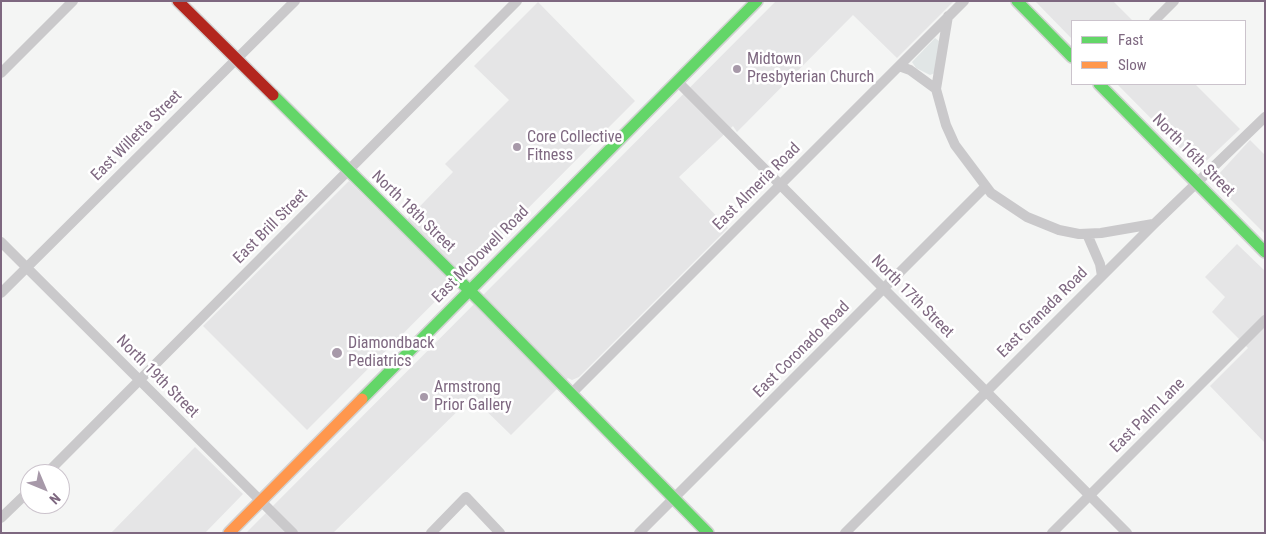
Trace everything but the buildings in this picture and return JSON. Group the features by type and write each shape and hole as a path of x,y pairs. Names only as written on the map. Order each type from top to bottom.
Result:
{"main road":[{"name":"North 18th Street","path":"178,1 572,393 708,533"},
{"name":"East McDowell Road","path":"229,533 468,290 757,1"},
{"path":"1017,1 1071,56"},
{"name":"North 16th Street","path":"1099,85 1265,252"}],"street":[{"path":"1,73 73,1"},
{"name":"East Willetta Street","path":"1,293 295,1"},
{"name":"East Brill Street","path":"56,464 517,1"},
{"name":"East Almeria Road","path":"572,393 964,1"},
{"path":"1155,20 1174,1"},
{"path":"948,16 936,90 946,125 955,145 985,187 1010,207 1040,224 1059,230 1087,234 1118,232 1154,224"},
{"path":"899,66 910,70 936,90"},
{"name":"North 17th Street","path":"677,81 1127,533"},
{"name":"East Granada Road","path":"845,533 1154,224 1265,117"},
{"name":"East Coronado Road","path":"639,533 985,187"},
{"path":"1087,234 1100,264 1102,276"},
{"name":"North 19th Street","path":"1,242 293,533"},
{"name":"East Palm Lane","path":"1052,533 1265,320"},
{"path":"431,533 466,497 500,533"},
{"path":"1,518 20,500"}],"shaded area":[{"path":"776,1 954,1 897,58 853,15 737,132 733,126 679,177 728,228 579,377 572,380 568,378 511,435 472,397 333,533 246,533"},
{"path":"1035,1 1113,1 1132,20 1071,20 1071,38"},
{"path":"538,2 635,101 307,430 203,326 349,181 398,229 453,172 445,164 509,100 474,66"},
{"path":"935,38 939,41 935,73 930,75 916,68 912,62"},
{"path":"1118,85 1196,85 1240,129 1202,165 1194,162"},
{"path":"1250,140 1265,155 1265,234 1216,185 1217,176"},
{"path":"1237,244 1265,271 1265,443 1210,386 1248,348 1212,312 1225,297 1205,277"},
{"path":"195,447 243,494 205,533 111,533"}],"traffic: fast":[{"path":"362,399 757,1"},
{"path":"1017,1 1071,56"},
{"path":"1100,85 1265,252"},
{"path":"273,95 484,305 708,533"}],"traffic: slow":[{"path":"229,533 362,399"}],"traffic: jam":[{"path":"178,1 273,95"}],"place":[{"name":"Midtown Presbyterian Church","path":"737,69"},
{"name":"Core Collective Fitness","path":"517,147"},
{"name":"Diamondback Pediatrics","path":"337,353"},
{"name":"Armstrong Prior Gallery","path":"424,397"}]}
